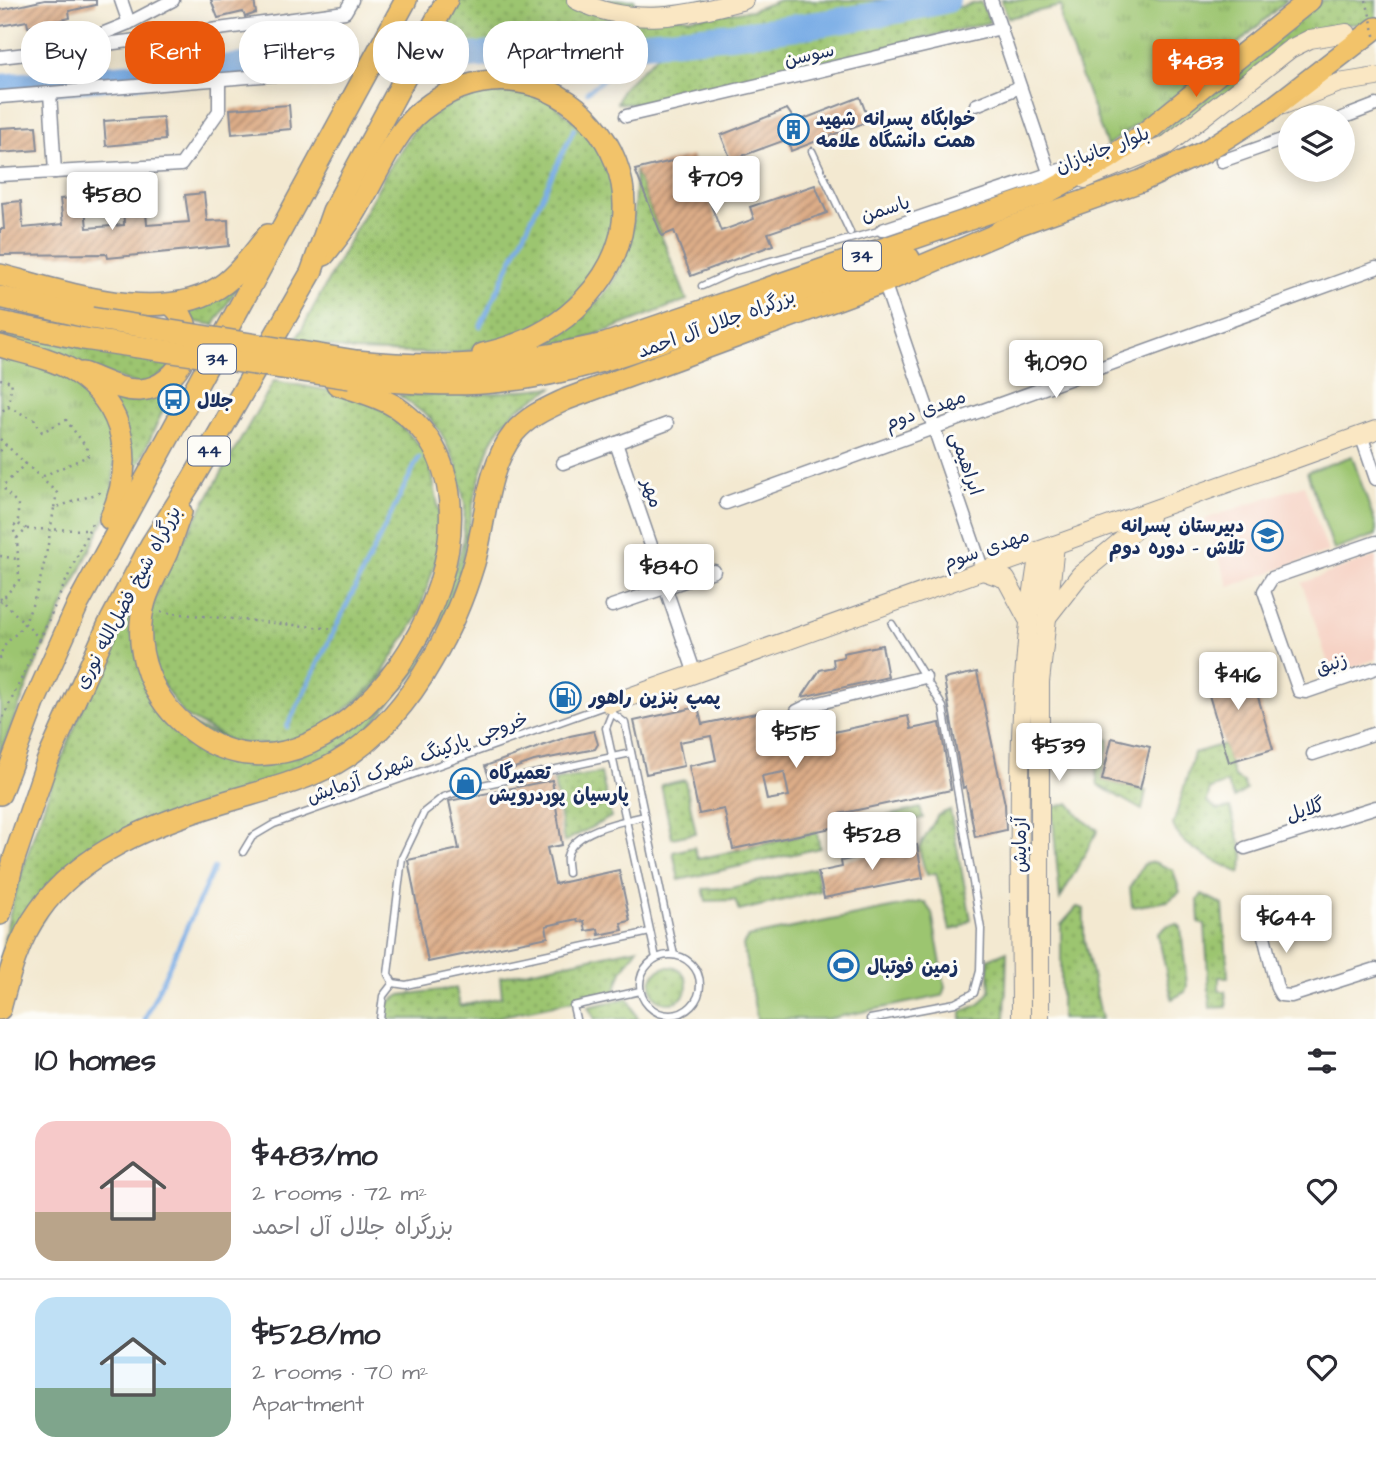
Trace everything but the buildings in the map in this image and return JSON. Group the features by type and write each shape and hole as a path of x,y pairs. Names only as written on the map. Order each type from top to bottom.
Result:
{"highway":[{"name":"بزرگراه شیخ فضل‌الله نوری","path":"0,794 34,703 78,604 406,0"},
{"name":"بزرگراه شیخ فضل‌الله نوری","path":"0,914 30,811 68,710 151,545 191,482 310,273 333,211 447,0"},
{"path":"1276,24 1297,0"},
{"name":"بزرگراه جلال آل احمد","path":"0,322 84,339 302,372 470,366 536,360 605,344 1108,159 1276,24 1310,0"},
{"name":"بزرگراه جلال آل احمد","path":"0,297 91,318 353,369 466,384 502,382 574,369 650,347 826,283 1012,228 1171,168 1203,152 1270,110 1376,28"},
{"path":"310,273 351,218 400,137 419,112 460,88 509,81 537,87 575,107 607,142 624,188 622,236 613,262 599,284 578,307 556,324 507,349 445,360 353,369"},
{"path":"0,275 77,295 172,305 192,300 225,283 297,201"},
{"path":"0,1009 21,943 39,910 62,884 99,855 153,826 292,783 337,762 389,720 411,694 448,630 473,563 499,457 515,433 531,417 567,400 884,282 1012,228"},
{"path":"0,346 122,387 137,390 158,385 177,369 186,354 189,338 185,320 172,305"},
{"path":"71,369 107,404 122,439 126,467 119,499 78,604"},
{"path":"191,482 167,552 145,598 141,624 145,668 162,702 180,722 201,738 241,752 279,753 318,740 360,711 388,682 426,618 438,583 453,519 446,476 438,456 419,430 396,408 302,372"}],"street":[{"path":"121,0 128,21"},
{"path":"133,21 173,0"},
{"path":"111,43 345,12 352,0"},
{"path":"576,0 603,11 641,19 695,14 744,0"},
{"path":"991,1 1052,179"},
{"name":"سوسن","path":"626,116 1000,28"},
{"name":"بلوار جانبازان","path":"1052,179 1158,150 1178,138 1290,49 1310,39 1347,33"},
{"path":"0,57 21,55"},
{"path":"1270,110 1339,83 1376,77"},
{"path":"0,97 159,84"},
{"path":"0,175 181,165 219,111 219,84"},
{"path":"976,105 1020,87"},
{"path":"50,93 55,172"},
{"path":"1355,113 1376,105"},
{"path":"1222,161 1278,141"},
{"name":"یاسمن","path":"883,230 1052,179"},
{"name":"مهدی دوم","path":"726,503 1376,268"},
{"name":"ابراهیمی","path":"886,288 984,571"},
{"path":"563,463 667,425"},
{"path":"1369,433 1376,479"},
{"name":"مهدی سوم","path":"611,709 695,674 1369,433"},
{"name":"مهر","path":"616,443 695,674"},
{"path":"1046,619 1096,560 1162,508"},
{"name":"زنبق","path":"1376,542 1272,578 1266,583 1264,594 1299,691 1306,692 1376,668"},
{"name":"آزمایش","path":"1021,1019 1022,714 1027,618 1047,549"},
{"name":"آزمایش","path":"1040,1019 1040,682 1046,619 1047,549"},
{"path":"612,606 714,571"},
{"path":"984,571 1006,579 1027,618"},
{"path":"796,729 797,711 807,706 925,677"},
{"path":"1313,754 1376,733"},
{"name":"گلایل","path":"1245,848 1376,807"},
{"path":"1264,932 1277,989 1281,995 1291,996 1376,969"}],"lane":[{"path":"812,151 850,232"},
{"name":"یاسمن","path":"702,286 735,271 883,230"},
{"path":"870,1019 955,1003 974,993 981,971 981,929 943,707 892,624"},
{"path":"611,709 625,723 674,955"},
{"path":"611,709 606,728 656,958"},
{"name":"خروجی پارکینگ شهرک آزمایش","path":"243,852 252,837 274,824 611,709"},
{"path":"393,983 388,974 402,858 424,812 443,797 473,787 631,753"},
{"path":"568,873 567,856 574,843 626,820 645,816"},
{"path":"393,983 406,985 650,932"},
{"path":"674,955 689,961 700,978 698,997 687,1010 670,1017 649,1007 640,991 643,970 656,958 674,955"},
{"path":"380,1019 383,996 393,983"},
{"path":"576,1019 573,1006 640,991"},
{"path":"687,1010 688,1019"}],"path":[{"path":"1366,0 1376,38"},
{"path":"0,379 12,382 8,407 0,412"},
{"path":"8,407 35,420 42,432 66,420 87,448 88,456 41,477"},
{"path":"0,439 57,493 41,582 25,623 4,645 0,659"},
{"path":"0,450 6,445"},
{"path":"27,462 2,483 18,504 13,529 17,538 19,580 1,600 40,639"},
{"path":"54,508 106,491 103,500"},
{"path":"0,724 94,519"},
{"path":"16,524 27,529 50,532 88,530"},
{"path":"17,538 27,529"},
{"path":"0,556 18,559"},
{"path":"149,611 335,629"},
{"path":"0,640 4,645"}],"shaded area":[{"name":"دبیرستان پسرانه تلاش - دوره دوم","path":"1304,485 1328,552 1229,587 1205,519"},
{"path":"1376,556 1376,659 1332,675 1302,583"}],"green space":[{"path":"459,0 569,0 689,18 752,10 780,0 920,0 648,34 648,21 483,21 483,45 469,46 469,21 448,21"},
{"path":"586,0 634,0 636,5 710,0 668,14"},
{"path":"1001,0 1287,0 1197,80 1107,146 1061,21 1061,6 1008,18"},
{"path":"1322,0 1376,0 1376,17 1368,24 1344,24 1318,30 1186,127 1117,163 1202,101"},
{"path":"981,2 990,22 786,72 634,104 617,103 622,89 627,84 648,84 648,64 661,51 911,18"},
{"path":"520,91 546,98 599,141 618,194 610,255 555,318 492,346 451,354 355,351 296,340 386,173 419,122 470,93"},
{"path":"635,170 687,300 580,341 533,349 584,314 602,296 615,277 625,256 631,231 635,203"},
{"path":"252,264 214,325 191,321 188,309"},
{"path":"0,331 176,365 143,386 0,339"},
{"path":"0,352 82,383 116,434 112,504 38,659 0,754"},
{"path":"274,381 344,393 387,411 428,454 444,537 417,618 376,683 324,728 280,745 235,743 185,716 156,675 147,621 163,576"},
{"path":"175,383 126,493 106,387"},
{"path":"554,387 516,410 501,426 491,443 475,493 461,570 445,614 418,670 365,732 319,764 80,861 0,985 8,921 37,824 76,724 137,592 136,605 162,713 277,760 306,753 429,631 457,563 463,541 465,505 457,466 431,419 399,395 483,394"},
{"path":"1352,456 1376,526 1376,535 1334,550 1307,472"},
{"path":"1104,739 1109,739 1102,780 1146,791 1142,810 1098,785 1096,773"},
{"path":"1224,744 1234,777 1243,782 1246,790 1234,798 1227,783 1210,789 1207,802 1218,810 1230,808 1244,857 1240,873 1192,848 1173,825 1194,753"},
{"path":"601,773 611,817 564,842 554,780"},
{"path":"685,780 696,833 672,838 661,785"},
{"path":"1069,803 1082,819 1098,830 1060,899 1052,808"},
{"path":"920,808 923,818 846,836 844,826"},
{"path":"950,810 971,919 960,928 950,930 936,873 926,875 919,848 938,815"},
{"path":"817,832 820,848 679,880 673,852 694,847 698,859"},
{"path":"1154,862 1173,870 1180,892 1168,901 1132,907 1130,887 1144,864"},
{"path":"815,868 820,891 739,911 735,900 706,901 703,889 731,888"},
{"path":"1202,894 1223,905 1228,977 1219,977 1219,991 1225,991 1227,1007 1210,1008 1205,925 1199,923 1198,900"},
{"name":"زمین فوتبال","path":"925,903 932,913 945,987 942,996 827,1019 757,1019 743,945 748,937"},
{"path":"1077,907 1084,909 1084,939 1102,1019 1061,1019 1061,925"},
{"path":"1177,924 1181,927 1187,986 1185,992 1172,999 1158,934 1168,925"},
{"path":"638,948 622,971 615,992 488,1019 384,1019 386,1004 401,995 456,988 460,1006 502,997 500,977"},
{"path":"1007,951 1005,1019 961,1019 961,1012 980,1004 990,992 988,959"},
{"path":"669,967 682,972 687,985 682,998 669,1003 656,998 651,985 656,972"},
{"path":"628,998 638,1019 595,1019 588,1007"}],"waterway":[{"path":"469,56 765,31 887,13 947,0"},
{"path":"587,92 651,43"},
{"path":"0,87 239,66"},
{"path":"480,327 574,129"},
{"path":"287,727 419,457"},
{"path":"145,1019 214,868"}],"place":[{"name":"خوابگاه پسرانه شهید همت دانشگاه علامه","path":"793,129"},
{"name":"جلال","path":"174,400"},
{"name":"دبیرستان پسرانه تلاش - دوره دوم","path":"1267,536"},
{"name":"پمپ بنزین راهور","path":"566,697"},
{"name":"تعمیرگاه پارسیان پوردرویش","path":"466,783"},
{"name":"زمین فوتبال","path":"844,966"}]}
